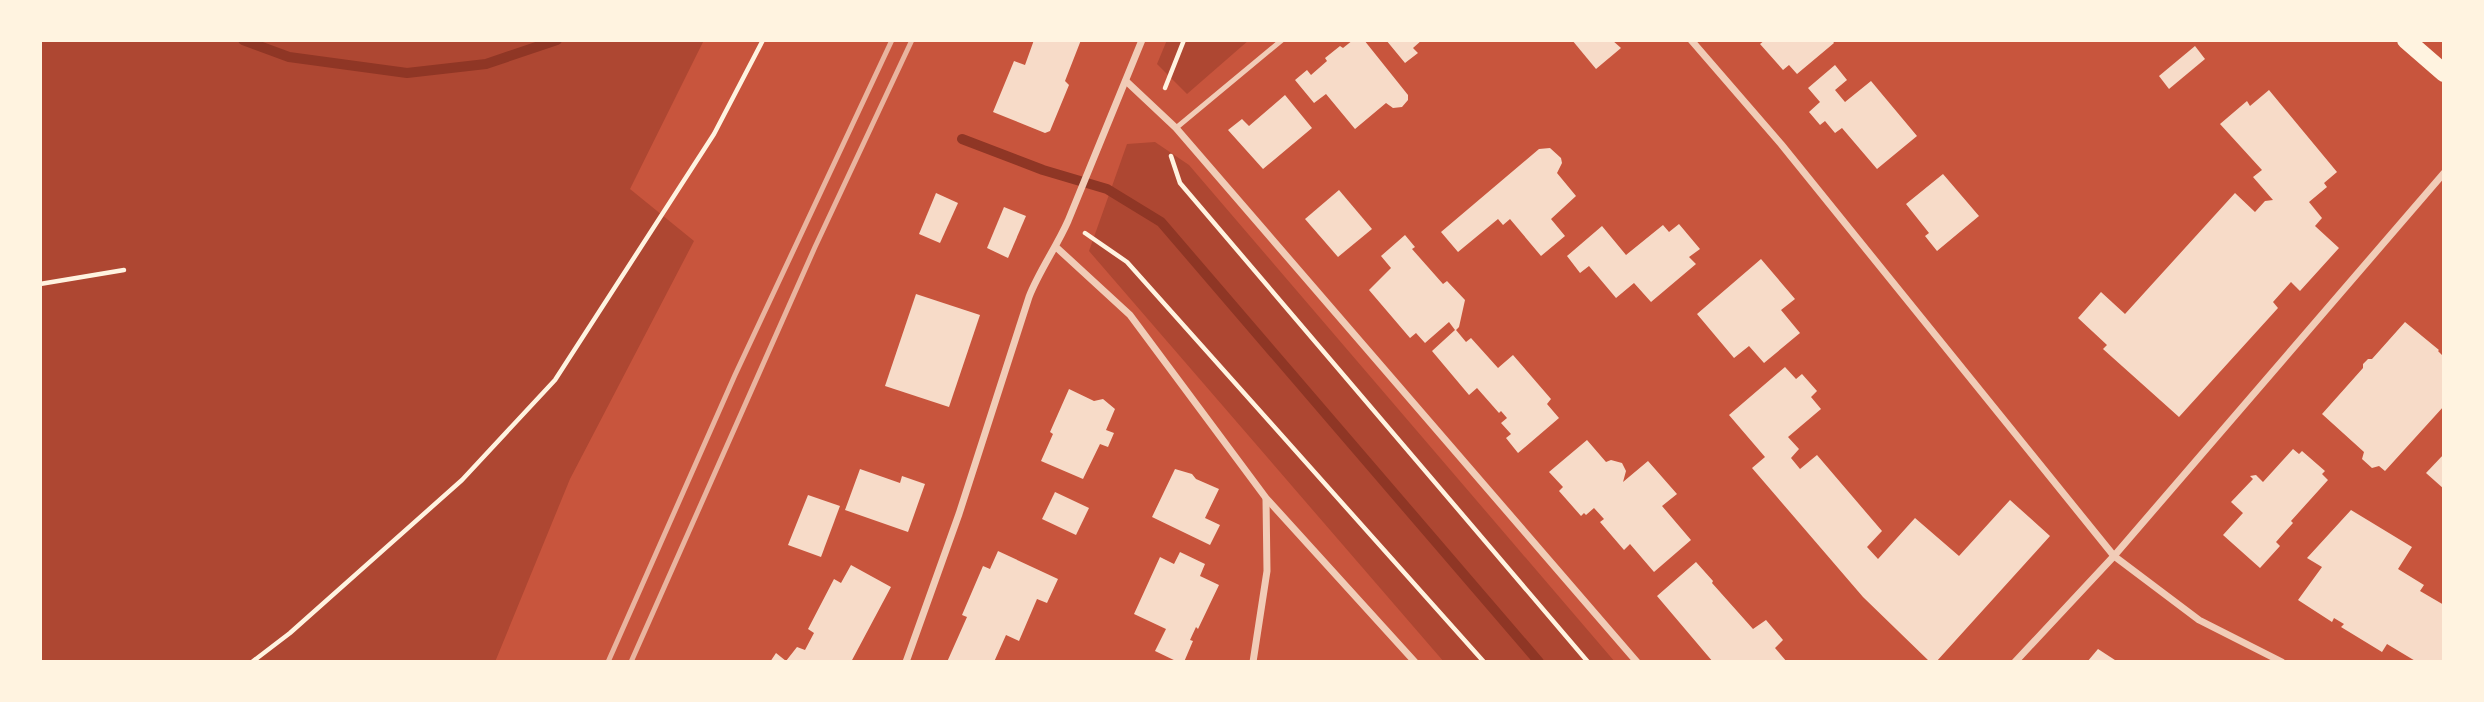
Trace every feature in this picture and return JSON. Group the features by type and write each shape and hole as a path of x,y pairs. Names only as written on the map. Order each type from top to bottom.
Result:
{"main road":[{"path":"2406,40 2444,73"}],"street":[{"path":"906,662 959,514 1029,297 1037,276 1056,247 1068,221 1142,40"},
{"path":"1691,40 1781,145 2114,556 2199,620 2283,662"},
{"path":"1126,81 1176,128 1637,662"},
{"path":"2015,662 2114,556 2444,173"},
{"path":"1056,247 1130,315 1265,498 1415,662"},
{"path":"1253,662 1267,571 1265,498"}],"lane":[{"path":"1176,128 1282,40"}],"path":[{"path":"252,662 290,633 462,480 555,380 708,144 764,40"},
{"path":"1157,108 1184,40"},
{"path":"1176,128 1166,143 1180,183 1588,662"},
{"path":"1068,221 1127,262 1484,662"},
{"path":"40,285 124,270"}],"shaded area":[{"path":"40,40 704,40 630,189 694,241 570,479 495,662 40,662"},
{"path":"1167,40 1249,40 1187,94 1157,64"},
{"path":"1155,142 1189,165 1615,662 1444,662 1089,251 1127,144"}],"building":[{"path":"1034,40 1081,40 1065,81 1069,85 1050,131 1045,133 993,112 1014,61 1025,65"},
{"path":"1353,40 1364,40 1408,95 1408,100 1402,107 1393,108 1386,103 1355,129 1326,94 1314,103 1295,80 1307,70 1311,75 1327,61 1325,58"},
{"path":"1386,40 1422,40 1413,48 1418,53 1405,63"},
{"path":"1572,40 1612,40 1621,48 1596,69"},
{"path":"1765,40 1832,40 1834,43 1797,74 1789,65 1783,70 1760,44"},
{"path":"2195,46 2205,59 2169,89 2159,76"},
{"path":"1835,65 1847,80 1835,90 1845,102 1871,81 1917,136 1877,169 1842,128 1835,133 1825,121 1820,125 1809,112 1820,102 1808,88"},
{"path":"2269,90 2337,172 2324,183 2327,187 2309,202 2322,218 2315,226 2339,248 2300,291 2291,282 2273,302 2278,308 2179,417 2103,349 2107,345 2078,318 2101,292 2125,314 2235,193 2255,212 2265,201 2273,200 2253,177 2262,170 2220,124 2247,101 2250,106"},
{"path":"1285,95 1312,128 1263,169 1228,130 1242,119 1249,126"},
{"path":"1550,148 1561,158 1562,163 1557,173 1576,196 1551,219 1565,236 1541,256 1510,219 1503,225 1498,219 1458,252 1441,232 1539,149"},
{"path":"1943,174 1979,216 1937,251 1925,236 1929,233 1906,204"},
{"path":"1339,190 1372,229 1338,257 1305,219"},
{"path":"936,193 958,203 940,243 919,234"},
{"path":"1004,207 1026,216 1008,258 987,248"},
{"path":"1679,224 1700,249 1689,257 1696,264 1651,302 1634,283 1616,298 1589,266 1580,273 1567,256 1602,226 1626,255 1663,225 1669,232"},
{"path":"1405,235 1415,247 1412,249 1443,284 1447,281 1465,300 1456,330 1466,342 1471,338 1498,368 1513,355 1551,399 1547,404 1559,418 1518,453 1506,438 1511,434 1501,423 1507,418 1501,411 1499,413 1477,388 1469,395 1432,351 1455,330 1449,322 1425,343 1416,333 1410,338 1369,290 1391,268 1381,256"},
{"path":"1761,259 1795,299 1781,310 1800,333 1764,363 1749,346 1734,358 1697,314"},
{"path":"916,294 980,315 949,407 885,386"},
{"path":"2405,322 2444,357 2444,406 2385,471 2379,466 2372,468 2362,459 2364,452 2322,414 2363,368 2363,364 2372,359"},
{"path":"1785,367 1796,379 1802,374 1817,391 1811,397 1821,409 1788,437 1799,449 1791,458 1800,469 1817,455 1882,531 1867,547 1878,559 1915,518 1959,556 2010,500 2050,536 1936,662 1930,662 1863,597 1752,468 1765,457 1729,415"},
{"path":"1069,389 1094,401 1103,399 1115,409 1106,430 1114,433 1108,447 1100,444 1083,479 1041,461 1053,434 1050,432"},
{"path":"1587,440 1606,462 1611,460 1622,463 1626,471 1623,482 1648,461 1677,494 1662,506 1691,540 1654,572 1630,544 1624,550 1600,522 1604,519 1594,508 1581,516 1559,491 1563,487 1549,472"},
{"path":"2293,449 2299,454 2302,451 2325,471 2322,474 2328,480 2291,521 2293,523 2276,542 2280,546 2260,568 2223,535 2243,513 2231,502 2253,479 2250,476 2256,475 2263,482"},
{"path":"2444,454 2444,489 2426,473"},
{"path":"860,469 900,483 902,476 925,484 908,532 845,510"},
{"path":"1175,469 1192,474 1196,479 1219,489 1205,518 1220,525 1210,545 1152,517"},
{"path":"1055,492 1089,508 1076,535 1042,519"},
{"path":"808,495 840,506 821,557 788,545"},
{"path":"2351,510 2412,547 2398,569 2424,585 2420,591 2444,605 2444,662 2417,662 2387,644 2382,652 2341,627 2344,624 2334,618 2332,622 2298,600 2322,567 2307,558"},
{"path":"998,551 1058,579 1047,603 1037,599 1019,641 1006,635 994,662 947,662 967,617 962,615 983,566 990,569"},
{"path":"1180,552 1205,564 1200,576 1219,585 1190,640 1193,641 1184,662 1178,662 1155,651 1166,629 1134,614 1160,557 1174,564"},
{"path":"1696,562 1753,629 1766,620 1783,640 1775,648 1787,662 1713,662 1657,596"},
{"path":"851,565 891,587 851,662 770,662 776,653 786,661 797,647 805,650 814,633 808,629 834,579 841,583"},
{"path":"2098,649 2118,662 2087,662"}],"waterway":[{"path":"243,40 289,57 407,73 486,64 557,40"},
{"path":"962,139 1043,170 1107,189 1161,222 1539,662"}],"railway":[{"path":"608,662 735,375 892,40"},
{"path":"631,662 815,247 912,40"}]}
